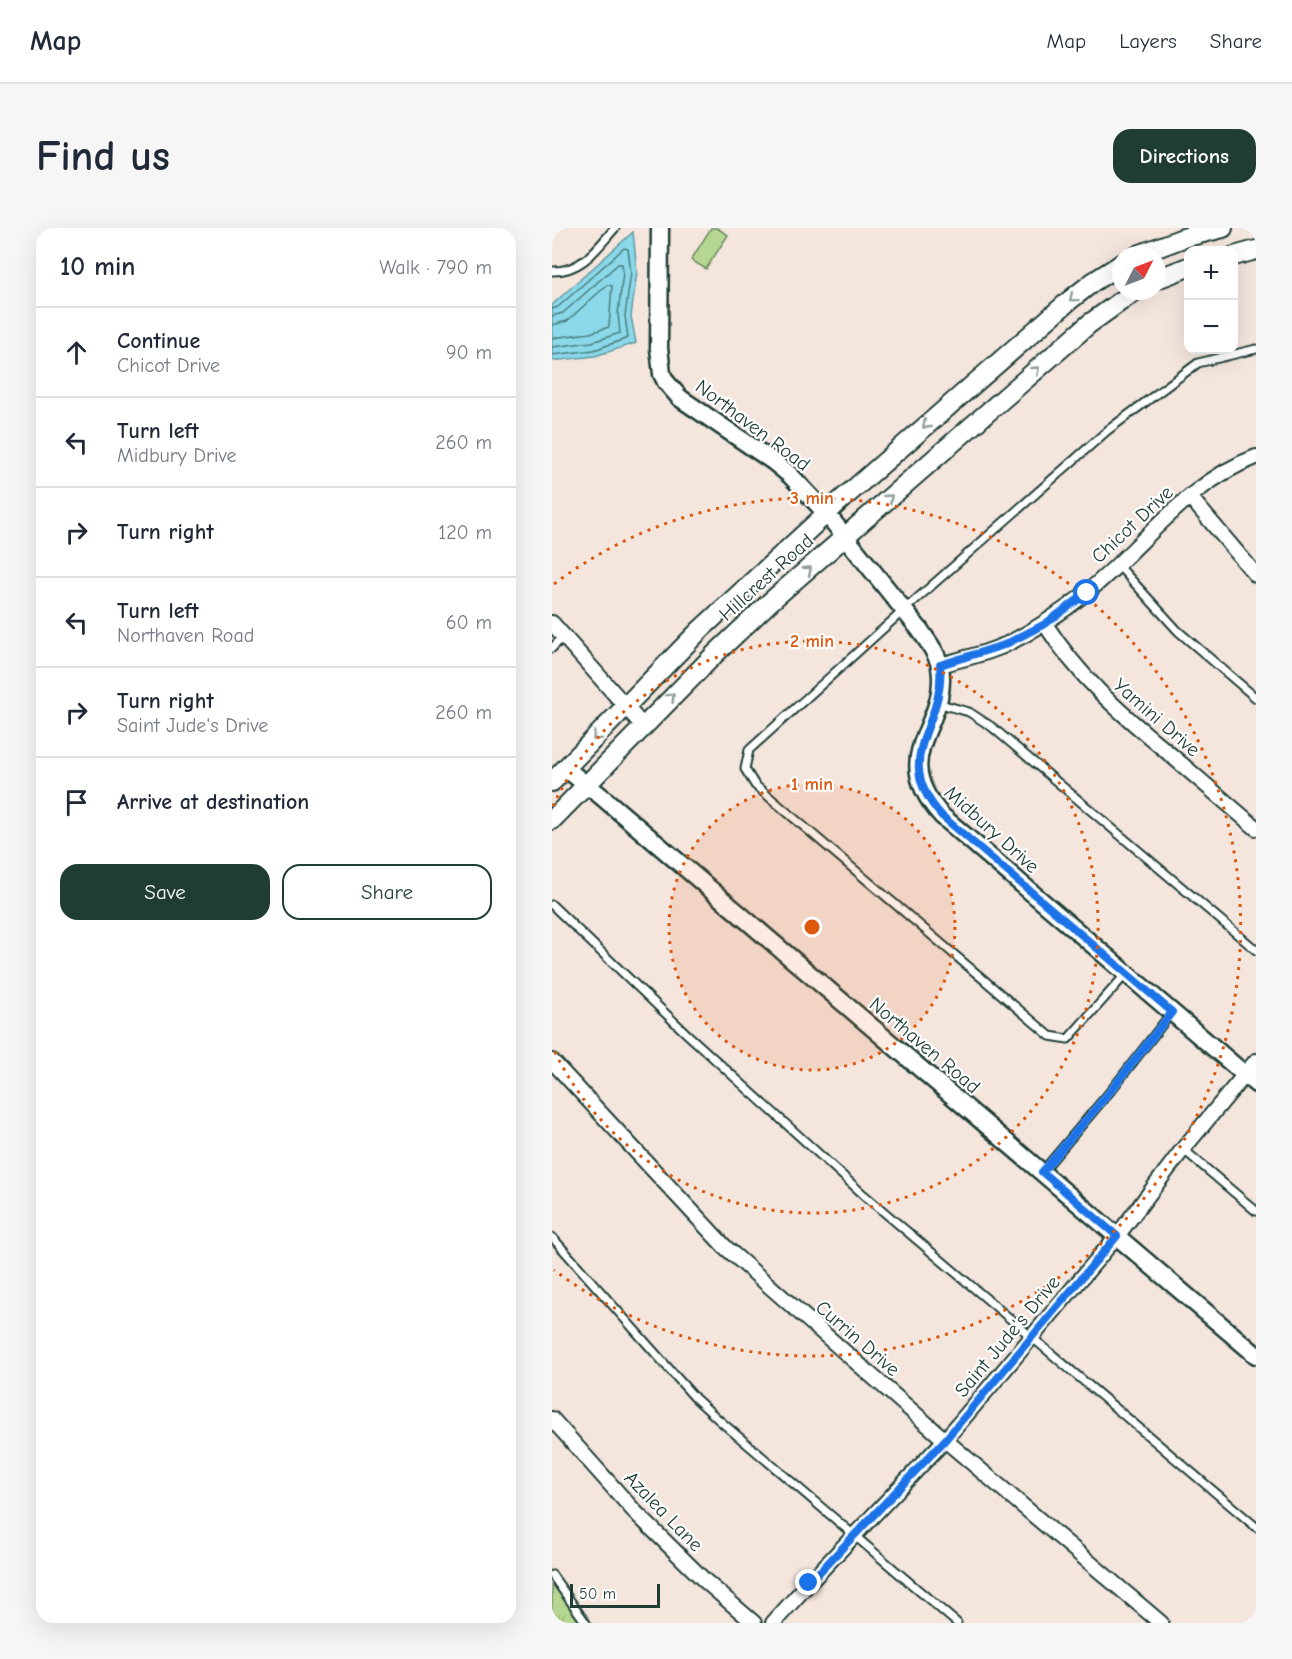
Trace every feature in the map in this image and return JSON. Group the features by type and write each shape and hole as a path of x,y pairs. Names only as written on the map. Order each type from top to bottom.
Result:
{"main road":[{"path":"1162,246 1223,228"},
{"path":"1238,255 1256,250"},
{"path":"1166,276 1184,269"},
{"name":"Hillcrest Road","path":"552,782 700,630 826,513 1070,300 1112,270"},
{"name":"Hillcrest Road","path":"552,820 715,654 770,603 1089,324 1122,300"}],"street":[{"name":"Northaven Road","path":"660,228 659,348 662,374 666,382 680,398 790,475 845,537"},
{"name":"Chicot Drive","path":"940,665 1004,645 1045,624 1087,593 1190,497 1225,472 1256,457"},
{"path":"1190,497 1256,575"},
{"path":"845,537 933,649 940,665"},
{"path":"552,623 643,726"},
{"name":"Yamini Drive","path":"1045,624 1064,653 1086,680 1256,828"},
{"name":"Midbury Drive","path":"940,665 941,680 937,703 923,738 917,764 924,793 932,805 1126,974 1252,1073"},
{"name":"Northaven Road","path":"565,768 1256,1355"},
{"name":"Currin Drive","path":"552,1061 725,1247 945,1440 1161,1623"},
{"name":"Saint Jude's Drive","path":"773,1623 945,1440 1117,1236 1183,1149 1252,1073"},
{"name":"Azalea Lane","path":"552,1419 635,1512 704,1580 754,1623"}],"lane":[{"path":"552,271 567,270 583,263 615,228"},
{"path":"1126,974 1068,1039 1050,1036 755,785 745,769 749,750 1108,430 1198,363 1256,349"},
{"path":"1117,564 1179,631 1256,698"},
{"path":"552,648 564,636"},
{"path":"937,703 969,712 992,728 1256,950"},
{"path":"552,906 687,1034 864,1195 1256,1527"},
{"path":"1042,1172 1113,1088 1172,1012"},
{"path":"1183,1149 1256,1212"},
{"path":"552,1237 695,1398 957,1623"},
{"path":"552,1575 586,1623"}],"green space":[{"path":"711,228 717,228 728,235 706,269 691,260"},
{"path":"552,1583 581,1623 552,1623"}],"water":[{"path":"633,232 637,272 631,316 636,343 595,356 552,361 552,305"}],"route":[{"path":"809,1583 945,1440 1117,1236 1042,1172 1113,1088 1172,1012 942,816 924,793 917,764 923,738 939,695 940,665 1004,645 1045,624 1087,593"}]}
